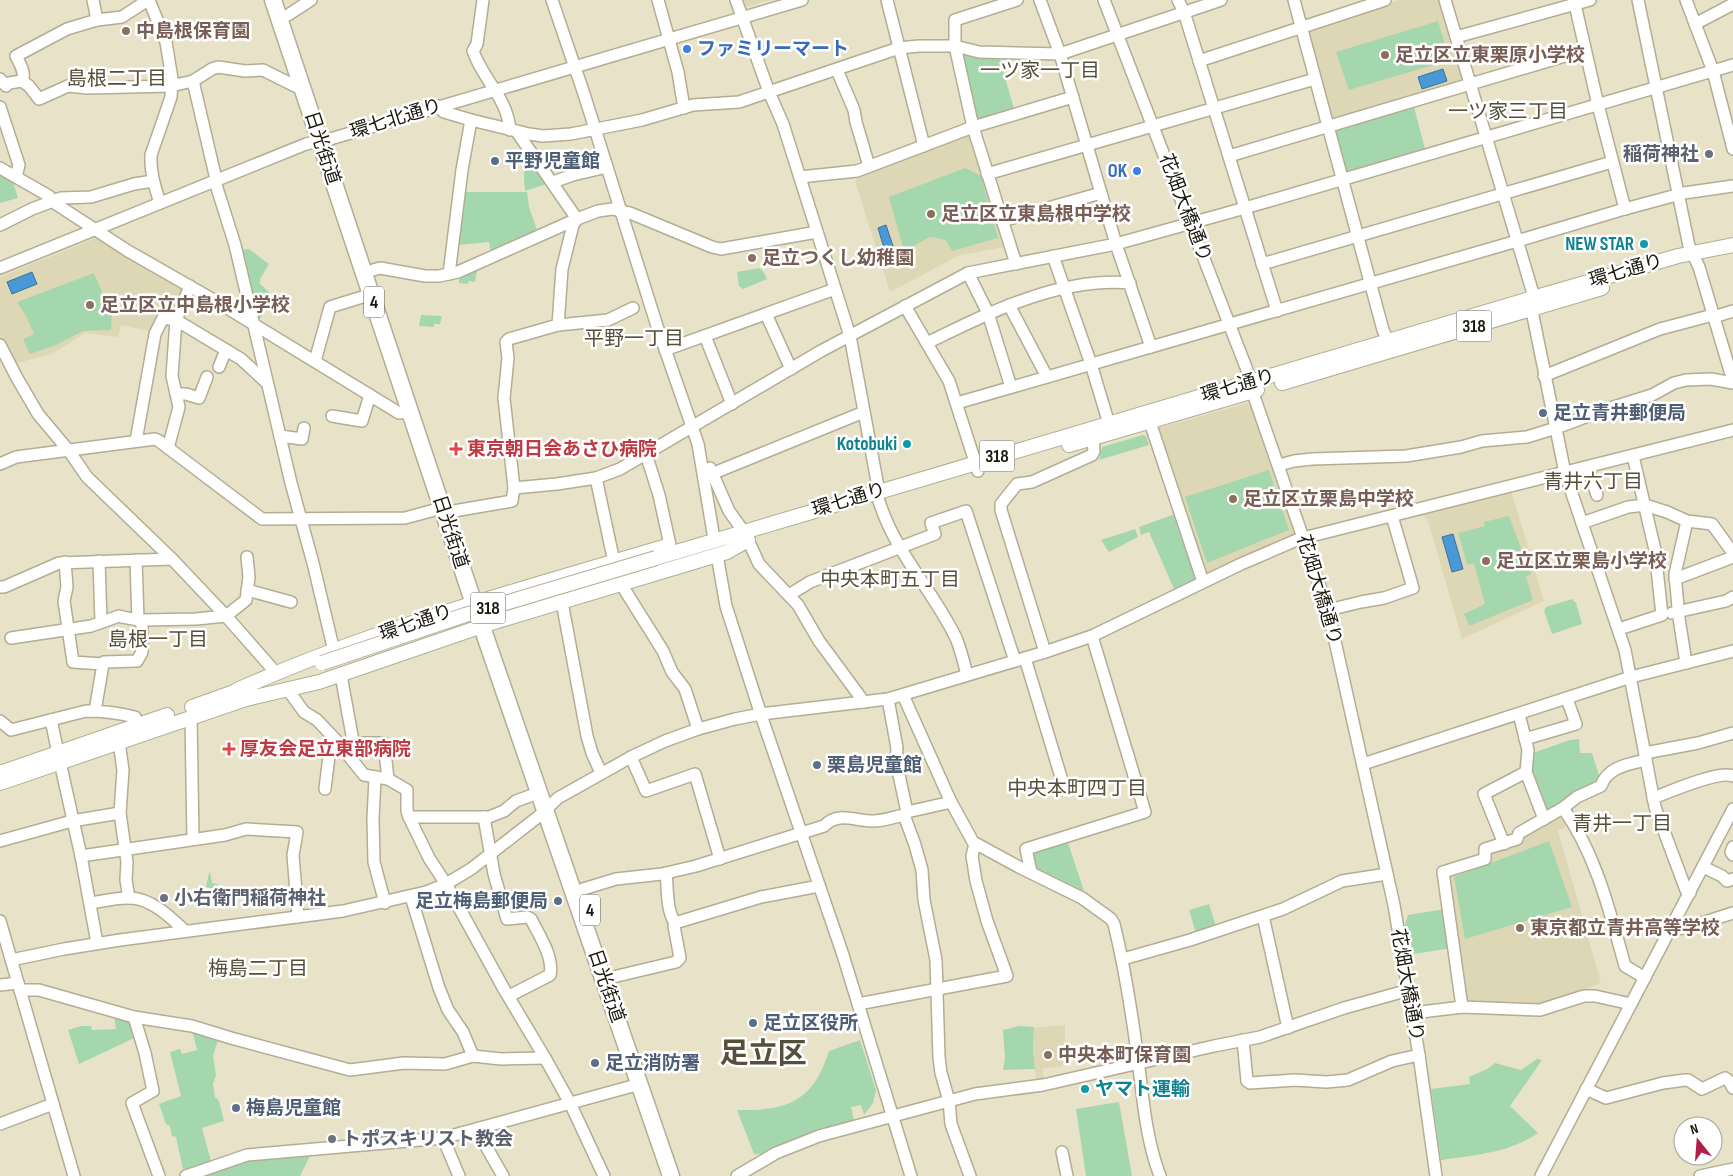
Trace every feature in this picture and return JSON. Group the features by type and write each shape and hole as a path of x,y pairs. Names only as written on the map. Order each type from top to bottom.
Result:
{"highway":[{"name":"日光街道","path":"273,0 302,87 325,140 373,270 478,602 672,1176"},
{"name":"日光街道","path":"286,7 372,294 410,412 448,510"},
{"name":"日光街道","path":"545,802 583,890 681,1176"}],"main road":[{"name":"環七通り","path":"0,783 139,725 657,562 977,467 1109,424 1252,386 1733,245"},
{"name":"環七通り","path":"1693,257 1733,253"},
{"name":"環七通り","path":"977,467 1150,422 1388,341 1532,303"},
{"name":"環七通り","path":"0,773 119,742 190,717 242,694 276,673 334,651 478,602 713,533 732,530 746,536"},
{"name":"環七通り","path":"242,694 288,690 341,675 486,625 717,555 737,547 746,536"}],"street":[{"path":"93,0 97,20"},
{"path":"22,82 24,78 23,73 16,56 67,30 97,20 122,17 148,0 166,42 172,79 171,97 152,154 151,164 153,181 160,203"},
{"path":"286,7 311,0"},
{"path":"483,0 477,44 473,51 494,90 499,94 514,131 553,182 577,219"},
{"path":"552,0 665,350 693,427 708,476 713,533"},
{"path":"658,0 678,72 684,108"},
{"path":"736,0 769,92 783,124 850,336 885,520 899,548 956,639 967,675"},
{"name":"環七北通り","path":"0,268 306,144 802,0"},
{"path":"887,0 924,146"},
{"path":"1016,264 973,127 955,46 955,20 1017,0"},
{"path":"1040,0 1060,54 1116,244 1151,347"},
{"name":"花畑大橋通り","path":"1104,0 1230,324 1328,610 1387,874 1420,1056 1436,1176"},
{"path":"1178,0 1184,12 1276,311"},
{"path":"438,106 444,112 514,131 543,136 571,134 642,120 693,105 739,102 899,48 955,46 980,52 1060,54 1221,0"},
{"path":"1294,0 1370,283 1383,330 1388,341"},
{"path":"1199,61 1385,0"},
{"path":"1445,0 1517,242 1532,303 1544,376 1565,472 1619,629 1631,677 1653,798 1660,823 1686,890 1690,893"},
{"path":"1456,37 1574,2 1590,0"},
{"path":"1279,465 1312,459 1406,456 1460,447 1482,441 1527,437 1652,395 1674,383 1686,380 1712,379 1733,382 1699,267 1693,257 1677,195 1638,0"},
{"path":"1686,0 1713,71 1731,127 1733,148"},
{"path":"1574,2 1624,209"},
{"path":"1695,24 1733,4"},
{"path":"1229,156 1586,50"},
{"path":"514,488 596,478 620,469 791,369 968,273 1116,244 1733,65"},
{"path":"2,85 22,82 29,86 39,99 68,86 87,88 171,86 193,81 218,67 245,71 263,70 295,86 302,87"},
{"path":"837,70 854,110 869,166"},
{"path":"987,174 1315,79"},
{"path":"193,81 216,181 235,246 334,651"},
{"path":"800,178 857,171 973,127 1073,97"},
{"path":"0,107 19,165 16,177"},
{"path":"449,274 462,170 471,120"},
{"path":"1262,264 1612,162"},
{"path":"553,182 607,167"},
{"path":"0,168 49,196 56,204 94,229 399,413 410,412"},
{"path":"0,225 53,201 74,197 91,197 134,184 153,181"},
{"path":"957,403 1517,242 1624,209 1677,195 1733,186"},
{"path":"1002,221 1101,193"},
{"path":"373,270 380,268 425,276 439,276 458,272 577,219 612,209 721,249 817,232"},
{"path":"558,326 562,269 573,225 577,219"},
{"path":"1053,256 1091,364 1109,424"},
{"path":"968,273 988,313 1011,388"},
{"path":"927,343 988,313 1028,298 1076,285 1115,281 1130,283"},
{"path":"168,448 179,407 172,376 176,320 190,286"},
{"path":"665,350 835,289"},
{"path":"315,361 330,307 372,294"},
{"path":"1009,305 1047,377"},
{"path":"905,306 949,380 977,467"},
{"path":"0,464 16,457 155,439 262,519 405,518 512,501 514,488 504,398 508,358 506,342 509,339 558,326 608,320 633,308"},
{"path":"1544,376 1660,329 1733,311"},
{"path":"766,314 791,369"},
{"path":"136,441 155,334 162,318 176,320 241,359 267,383"},
{"path":"704,336 732,404"},
{"path":"0,345 38,414 69,451 87,477 172,559 276,673"},
{"path":"219,367 226,350"},
{"path":"176,394 186,394 200,398 207,377"},
{"path":"332,416 362,422 370,395"},
{"path":"708,476 864,412"},
{"path":"1150,422 1203,582"},
{"path":"280,436 302,439 304,428"},
{"path":"11,960 97,943 343,911 411,897 446,884 472,869 491,855 545,802 631,757 665,741 698,729 761,714 888,699 903,695 1092,636 1203,582 1303,538 1733,430"},
{"path":"1045,652 1001,510 1001,504 1017,484 1032,482 1092,455 1094,451 1093,438"},
{"path":"646,454 659,494 670,545"},
{"path":"1633,456 1655,550 1662,615"},
{"path":"1588,467 1597,495"},
{"path":"708,476 746,536 759,564 798,605 819,642 864,702"},
{"path":"596,478 614,562"},
{"path":"1582,523 1628,506 1645,505 1687,521 1712,524 1733,552"},
{"path":"789,595 810,582 935,534 931,523 966,511 1064,787"},
{"path":"1328,610 1384,598 1413,588 1392,516"},
{"path":"1686,663 1678,612 1675,574 1687,521"},
{"path":"717,555 726,606 858,1004 910,1176"},
{"path":"11,638 69,631 120,616 140,621 226,616 246,600 249,577 247,557"},
{"path":"1676,579 1733,557"},
{"path":"0,587 65,562 172,559"},
{"path":"65,562 67,587 64,601 72,662 103,664 109,660 137,661 142,652 147,636 140,621 136,560"},
{"path":"99,561 101,622"},
{"path":"621,584 663,650 672,672 686,689 698,729"},
{"path":"247,590 291,602"},
{"path":"1619,629 1662,615 1726,601 1733,597"},
{"path":"562,602 587,736 601,773"},
{"path":"1031,872 1026,849 1145,812 1092,636"},
{"path":"1363,764 1631,677 1733,651"},
{"path":"95,710 103,664"},
{"path":"341,675 353,741 356,743 384,743 388,779"},
{"path":"288,690 304,712 317,720 364,775 388,779 407,790 409,817 429,858 446,884 570,1103 604,1176"},
{"path":"903,695 950,800 976,844 1082,898 1112,919 1128,982 1143,1108 1160,1176"},
{"path":"1525,739 1576,724 1567,698"},
{"path":"888,699 897,748 896,760 906,814 922,870 924,900 936,960 941,1073 949,1101 951,1124 970,1176"},
{"path":"0,720 11,730 86,710 95,710 117,712 136,717 139,725"},
{"path":"1519,714 1528,750 1526,772 1544,819"},
{"path":"190,717 193,839"},
{"path":"51,720 91,903 97,943"},
{"path":"1462,1007 1443,872 1486,859 1485,849 1517,839 1519,833 1563,808 1577,797 1601,786 1603,780 1610,773 1625,765 1645,756 1733,733"},
{"path":"325,789 331,740"},
{"path":"119,742 123,770 120,812 127,862 126,880 129,898"},
{"path":"631,757 646,791 695,774 720,859"},
{"path":"1504,844 1484,794 1526,772"},
{"path":"1653,798 1695,782 1724,775 1733,776"},
{"path":"375,778 373,819 374,862 385,903"},
{"path":"583,890 616,879 666,873 720,859 824,826 833,819 840,817 873,821 948,803 950,800"},
{"path":"409,817 490,817 504,812 516,801 545,802"},
{"path":"1563,808 1573,822 1588,851 1612,918 1625,966 1645,978"},
{"path":"1541,1176 1733,811"},
{"path":"0,841 72,821 120,812"},
{"path":"484,817 491,855 507,919 527,917 531,919 552,967 550,975 509,996"},
{"path":"81,856 225,835 246,829 297,832 293,855 298,917"},
{"path":"858,1004 1008,976 987,921 976,881 972,856 976,844"},
{"path":"1733,847 1731,852 1733,855"},
{"path":"1703,867 1722,876 1727,881 1733,879"},
{"path":"614,977 676,962 680,958 675,923 669,908 666,873"},
{"path":"1123,959 1190,940 1283,909 1342,881 1387,874"},
{"path":"675,923 761,897 819,886"},
{"path":"411,897 439,988 448,1010 463,1032 473,1056"},
{"path":"91,903 129,898 139,899 165,912 185,931"},
{"path":"1671,929 1686,928 1733,913"},
{"path":"1263,916 1288,1028"},
{"path":"0,921 74,1176"},
{"path":"0,985 39,990 134,1018 192,1026 350,1070 404,1063 445,1064 473,1056 501,1059 545,1058"},
{"path":"737,1176 776,1153 819,1136 974,1094 1043,1086 1257,1037 1344,1008 1409,990"},
{"path":"1413,1013 1462,1007 1540,1010 1584,996 1595,996 1631,1004"},
{"path":"134,1018 153,1091 132,1103 159,1176"},
{"path":"1243,1040 1247,1082 1250,1083 1295,1080 1326,1082 1348,1080 1392,1061 1420,1056"},
{"path":"1586,1089 1606,1098 1664,1083 1685,1080 1702,1089 1725,1078 1730,1081 1733,1088"},
{"path":"186,1176 247,1155 444,1138 640,1084"},
{"path":"0,1124 53,1104"},
{"path":"480,1128 487,1148 503,1176"},
{"path":"444,1138 459,1176"},
{"path":"1062,1152 1066,1176"},
{"path":"1706,1175 1733,1169"}],"shaded area":[{"path":"740,0 770,0 743,8"},
{"name":"足立区立東栗原小学校","path":"1399,0 1440,0 1464,81 1332,121 1307,30"},
{"name":"足立区立東島根中学校","path":"969,132 1006,247 960,255 890,292 855,181 860,174"},
{"name":"足立区立中島根小学校","path":"101,236 185,286 176,317 154,332 121,325 118,337 85,333 52,354 13,364 0,340 0,277"},
{"name":"足立区立栗島中学校","path":"1247,403 1251,405 1296,531 1295,535 1243,556 1207,574 1204,572 1157,430"},
{"name":"足立区立栗島小学校","path":"1511,490 1544,601 1462,639 1428,521 1421,512"},
{"name":"東京都立青井高等学校","path":"1562,815 1568,825 1558,831 1601,983 1542,1005 1487,1003 1486,1001 1465,1000 1446,873"},
{"path":"1065,1025 1065,1056 1062,1066 1043,1069 1044,1079 1036,1081 1033,1049 1034,1028"}],"green space":[{"path":"1438,21 1450,60 1349,90 1336,52"},
{"path":"963,53 999,57 1015,112 976,121 961,55"},
{"path":"1412,106 1414,107 1425,149 1345,172 1333,130"},
{"path":"525,150 550,183 525,191"},
{"path":"965,168 981,176 998,238 952,251 946,240 930,237 904,251 889,197"},
{"path":"0,174 13,182 18,198 0,203"},
{"path":"464,192 527,192 529,207 538,233 491,254 489,242 458,245"},
{"path":"249,249 269,264 260,279 260,284 271,294 272,300 259,320 256,320 241,250"},
{"path":"759,268 767,279 743,289 739,286 737,272"},
{"path":"477,271 475,282 469,281 468,284 459,283 459,279"},
{"path":"94,273 112,316 111,330 83,331 56,345 30,354 23,339 34,334 17,302"},
{"path":"421,315 442,316 440,324 434,324 434,327 419,326"},
{"path":"1143,435 1146,436 1149,445 1099,460 1102,447"},
{"path":"1269,470 1289,530 1207,563 1185,497"},
{"path":"1175,514 1197,576 1196,580 1175,591 1149,532 1141,535 1139,527"},
{"path":"1509,516 1531,574 1526,577 1533,600 1469,626 1464,614 1485,604 1474,564 1467,564 1458,533 1485,526 1484,522"},
{"path":"1135,529 1138,537 1109,552 1101,540"},
{"path":"1572,599 1576,603 1582,624 1552,634 1544,611 1546,607"},
{"path":"1579,739 1580,753 1592,753 1600,778 1599,784 1549,811 1545,810 1531,770 1533,753 1570,740"},
{"path":"1067,840 1084,891 1034,867 1032,854 1034,850"},
{"path":"1549,841 1572,907 1465,939 1454,877"},
{"path":"210,872 212,883 217,884 220,888 218,897 177,904 175,902 176,896 188,892 196,891 216,895 215,889 206,887"},
{"path":"1209,904 1216,926 1196,933 1189,910"},
{"path":"1445,909 1452,948 1408,955 1403,925 1405,925 1408,915"},
{"path":"114,1017 129,1021 134,1038 79,1064 68,1030 81,1026 91,1026 92,1030 116,1029"},
{"path":"1019,1026 1034,1027 1033,1049 1035,1069 1003,1070 1005,1059 1003,1030"},
{"path":"192,1030 219,1037 213,1056 216,1075 213,1084 215,1097 219,1101 224,1121 202,1128 212,1165 184,1174 176,1137 172,1136 170,1126 166,1124 159,1104 181,1096 170,1052 180,1049 182,1054 197,1050"},
{"path":"860,1040 876,1090 873,1103 864,1115 861,1105 851,1107 854,1120 798,1138 764,1153 754,1154 737,1110 770,1108 796,1100 815,1082 823,1068 829,1051"},
{"path":"1537,1059 1542,1060 1510,1106 1538,1133 1527,1140 1504,1149 1479,1155 1441,1160 1431,1089 1470,1084 1469,1077 1495,1063 1521,1070"},
{"path":"1119,1102 1132,1176 1086,1176 1076,1109"},
{"path":"311,1154 300,1176 200,1176 250,1161"}],"water":[{"path":"1443,69 1447,81 1422,89 1418,77"},
{"path":"886,225 895,252 886,255 878,228"},
{"path":"32,272 37,284 12,294 7,282"},
{"path":"1453,534 1463,569 1452,572 1442,537"}],"place":[{"name":"中島根保育園","path":"126,31"},
{"name":"ファミリーマート","path":"687,49"},
{"name":"足立区立東栗原小学校","path":"1385,55"},
{"name":"稲荷神社","path":"1709,154"},
{"name":"平野児童館","path":"495,161"},
{"name":"OK","path":"1137,171"},
{"name":"足立区立東島根中学校","path":"931,214"},
{"name":"NEW STAR","path":"1644,244"},
{"name":"足立つくし幼稚園","path":"752,258"},
{"name":"足立区立中島根小学校","path":"90,305"},
{"name":"足立青井郵便局","path":"1543,413"},
{"name":"Kotobuki","path":"907,444"},
{"name":"東京朝日会あさひ病院","path":"456,449"},
{"name":"足立区立栗島中学校","path":"1233,499"},
{"name":"足立区立栗島小学校","path":"1486,561"},
{"name":"厚友会足立東部病院","path":"229,749"},
{"name":"栗島児童館","path":"817,765"},
{"name":"小右衛門稲荷神社","path":"164,898"},
{"name":"足立梅島郵便局","path":"558,901"},
{"name":"東京都立青井高等学校","path":"1520,928"},
{"name":"足立区役所","path":"753,1023"},
{"name":"中央本町保育園","path":"1048,1055"},
{"name":"足立消防署","path":"595,1063"},
{"name":"ヤマト運輸","path":"1085,1089"},
{"name":"梅島児童館","path":"236,1108"},
{"name":"トポスキリスト教会","path":"332,1139"}],"district":[{"name":"一ツ家一丁目","path":"1040,71"},
{"name":"島根二丁目","path":"117,79"},
{"name":"一ツ家三丁目","path":"1508,112"},
{"name":"平野一丁目","path":"634,339"},
{"name":"青井六丁目","path":"1593,482"},
{"name":"中央本町五丁目","path":"890,580"},
{"name":"島根一丁目","path":"158,640"},
{"name":"中央本町四丁目","path":"1077,789"},
{"name":"青井一丁目","path":"1622,824"},
{"name":"梅島二丁目","path":"258,969"},
{"name":"足立区","path":"763,1054"}]}
